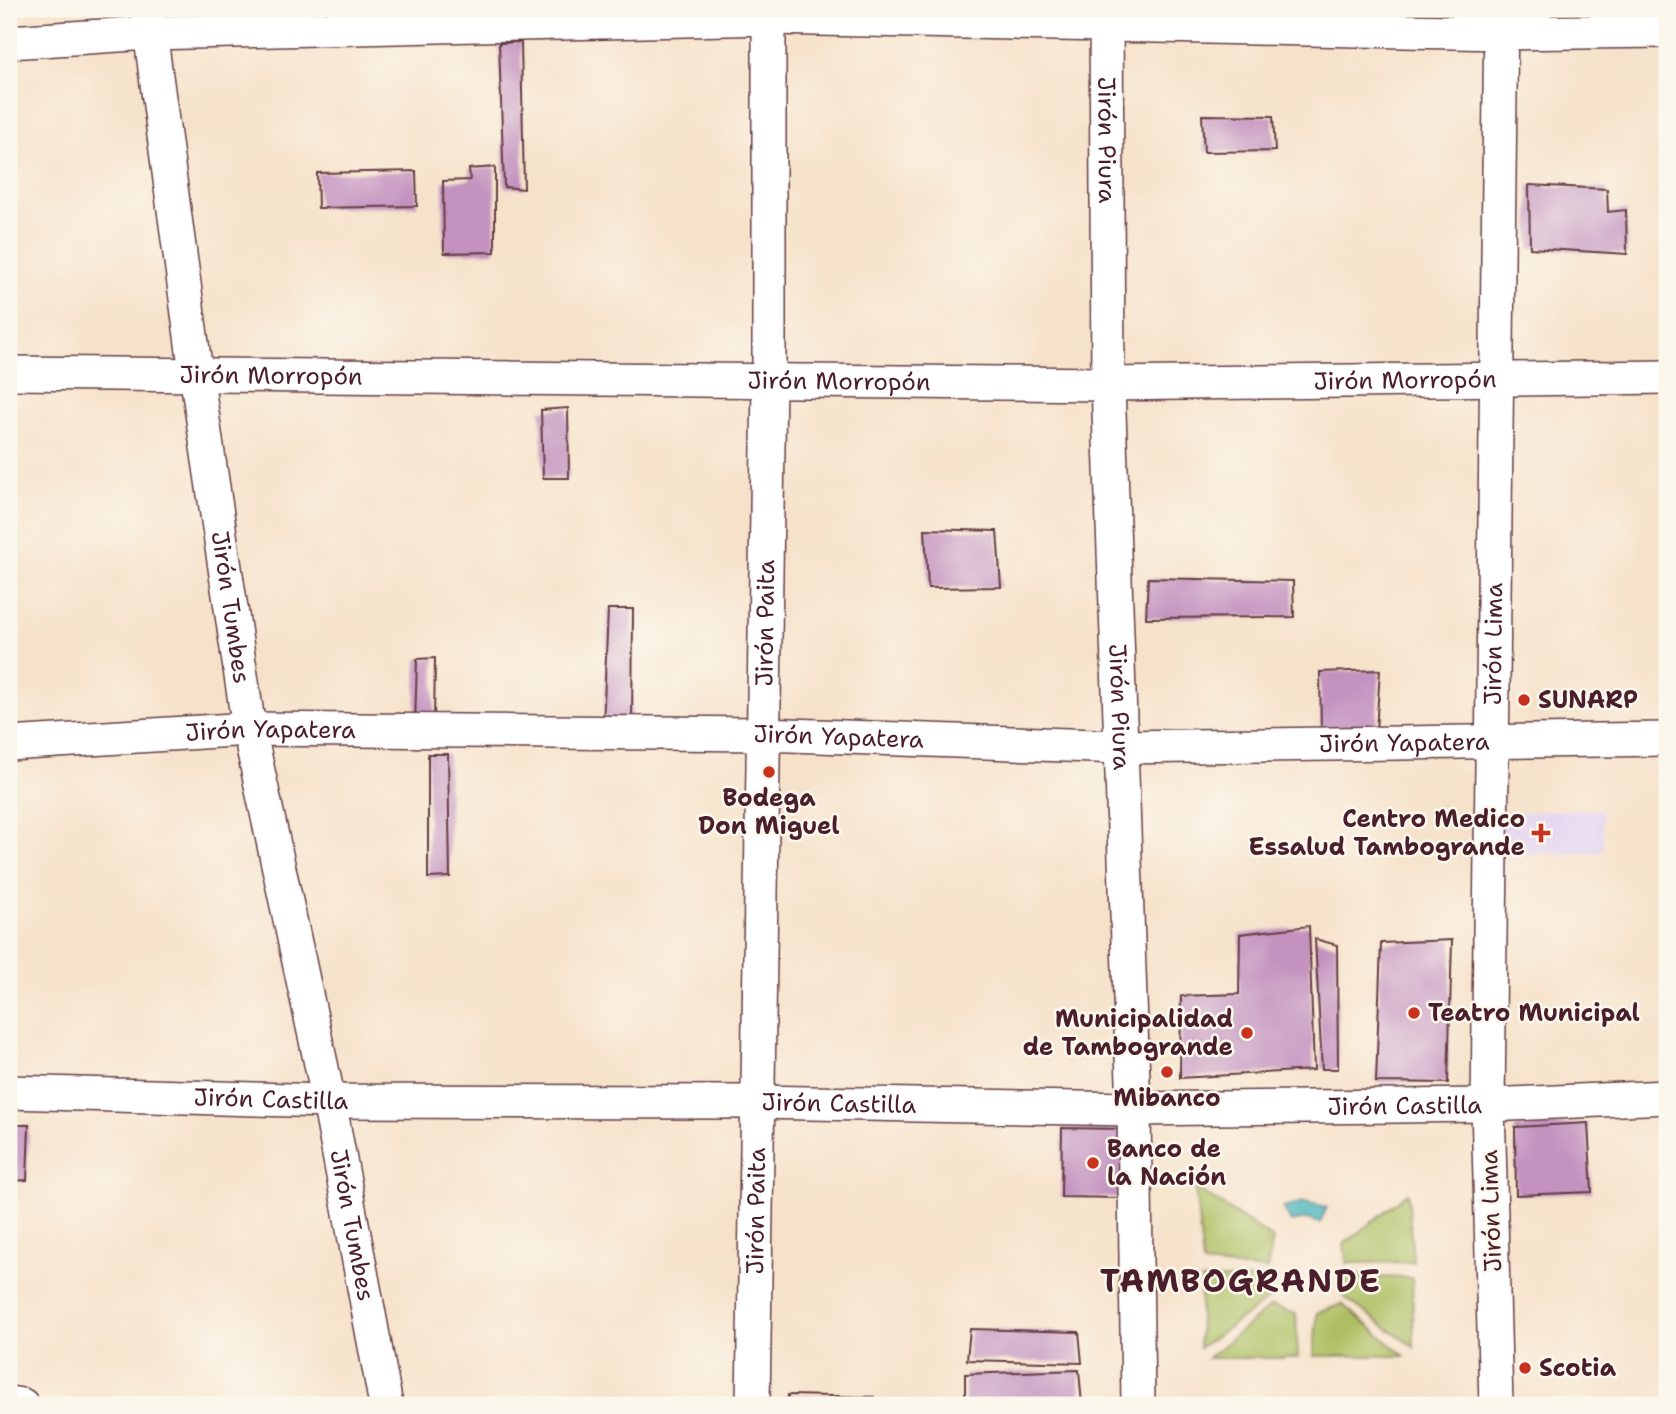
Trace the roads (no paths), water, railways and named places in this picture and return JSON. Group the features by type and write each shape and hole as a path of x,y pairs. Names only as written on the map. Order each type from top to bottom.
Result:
{"street":[{"path":"9,42 149,21 769,13 1501,21 1667,31"},
{"name":"Jirón Paita","path":"753,1405 755,1102 769,382 769,13"},
{"name":"Jirón Piura","path":"1106,16 1108,384 1134,1109 1138,1405"},
{"name":"Jirón Tumbes","path":"149,21 196,373 249,729 329,1101 386,1405"},
{"name":"Jirón Lima","path":"1496,1405 1488,1105 1501,21"},
{"name":"Jirón Morropón","path":"9,373 1108,384 1667,377"},
{"name":"Jirón Yapatera","path":"9,744 249,729 762,734 1122,747 1667,739"},
{"name":"Jirón Castilla","path":"9,1092 329,1101 755,1102 1134,1109 1488,1105 1667,1097"},
{"path":"9,1403 22,1405"}],"water":[{"path":"1304,1202 1327,1207 1320,1223 1308,1219 1291,1222 1283,1207"}],"place":[{"name":"SUNARP","path":"1524,700"},
{"name":"Bodega Don Miguel","path":"769,772"},
{"name":"Centro Medico Essalud Tambogrande","path":"1541,833"},
{"name":"Teatro Municipal","path":"1414,1013"},
{"name":"Municipalidad de Tambogrande","path":"1247,1033"},
{"name":"Mibanco","path":"1167,1072"},
{"name":"Banco de la Nación","path":"1093,1163"},
{"name":"Scotia","path":"1525,1368"}],"district":[{"name":"TAMBOGRANDE","path":"1241,1281"}]}
